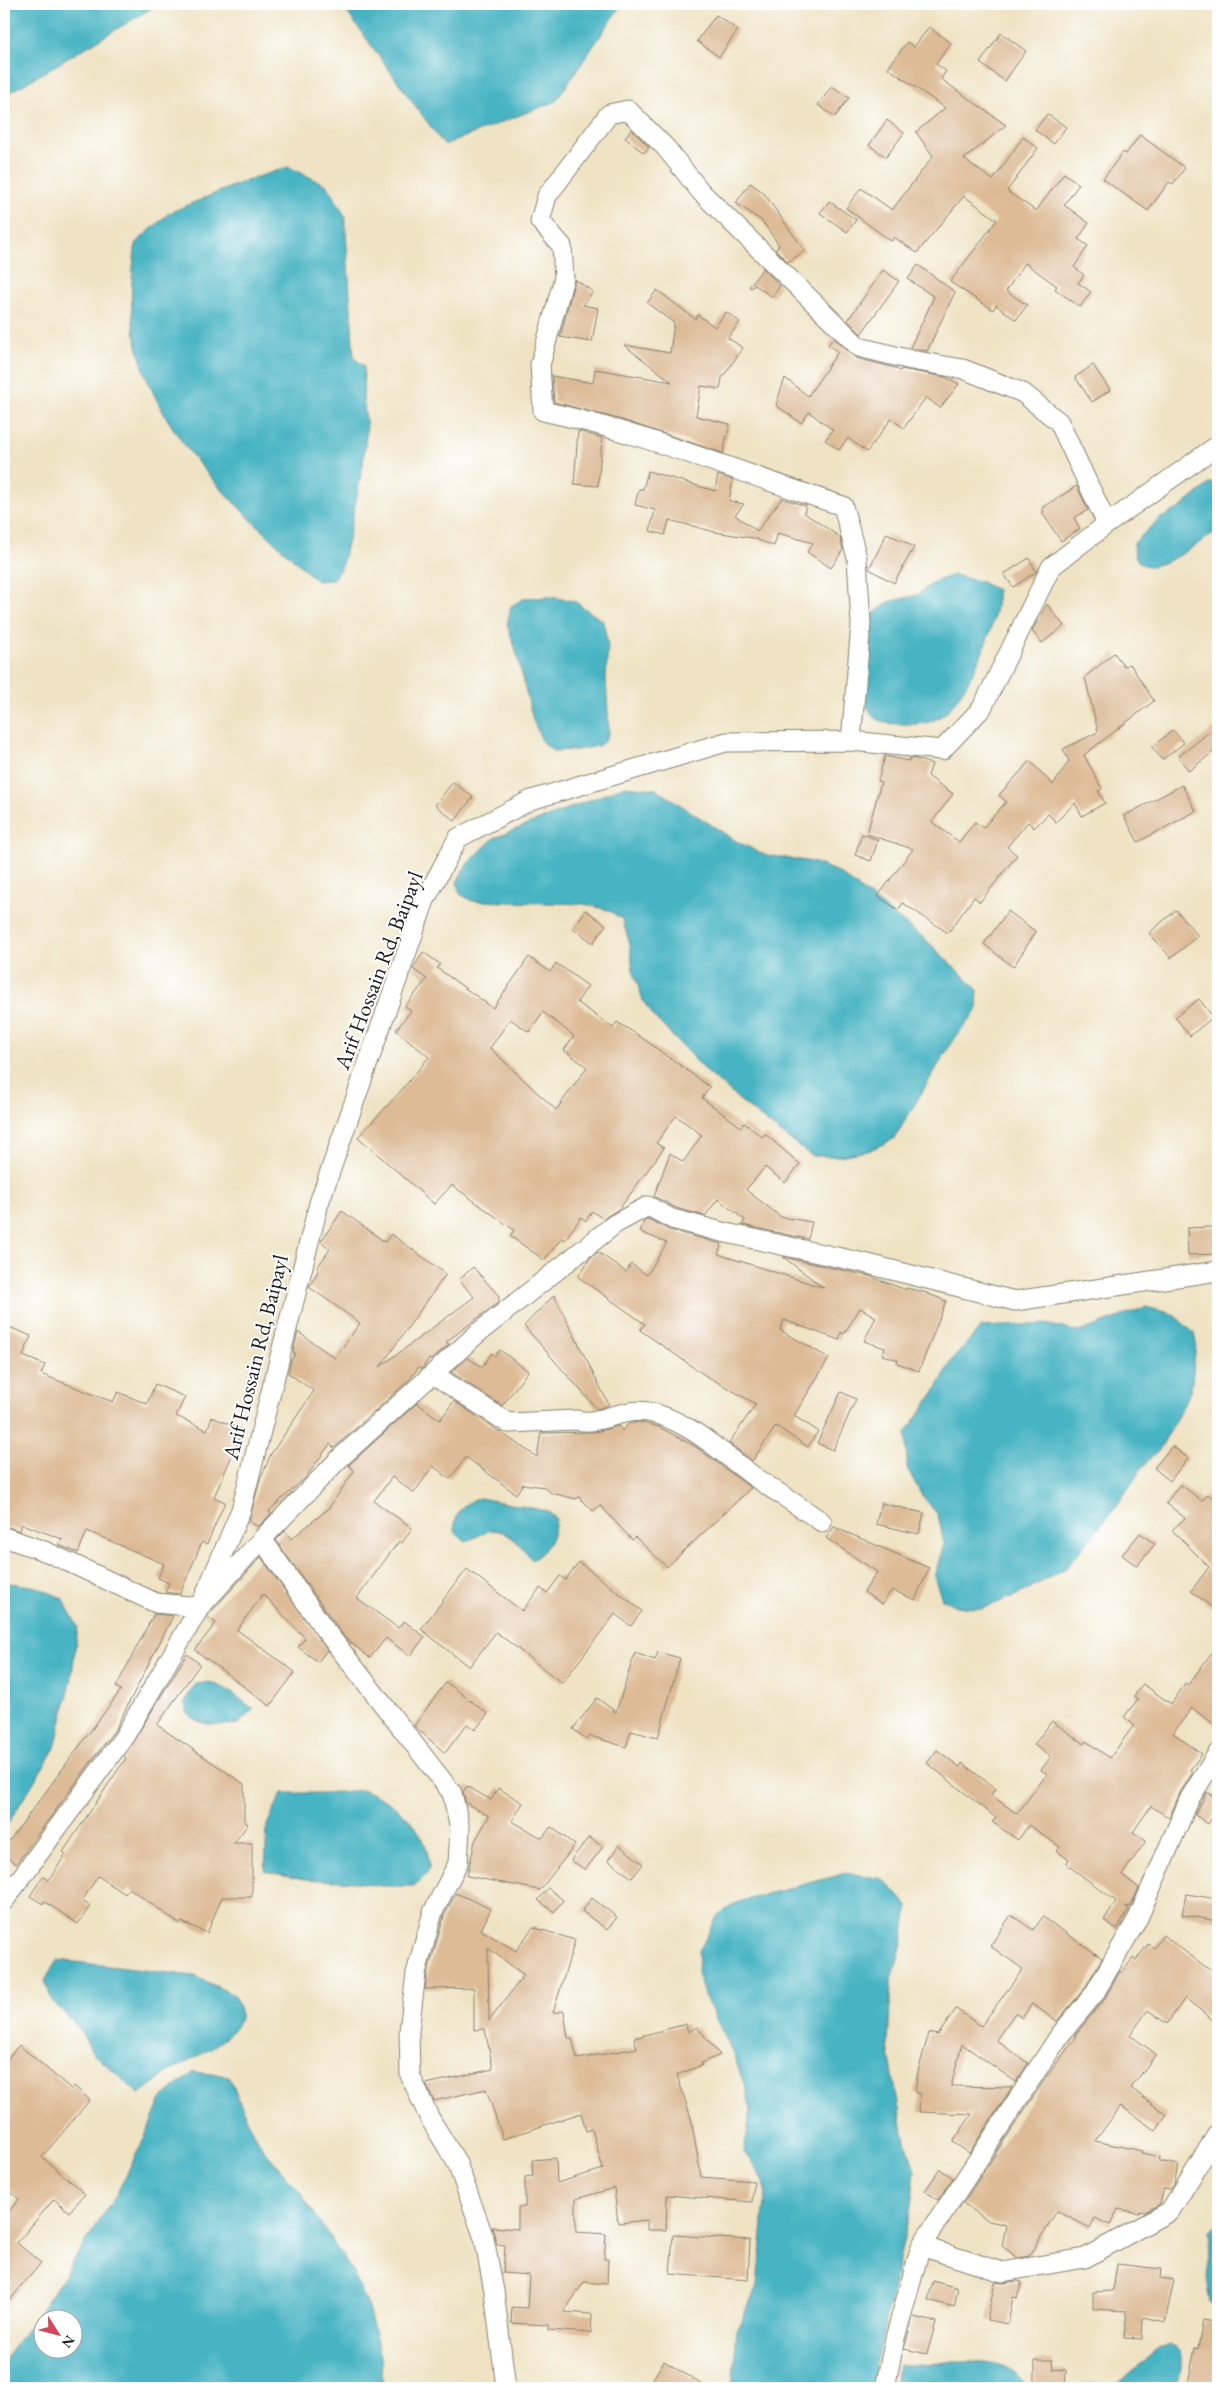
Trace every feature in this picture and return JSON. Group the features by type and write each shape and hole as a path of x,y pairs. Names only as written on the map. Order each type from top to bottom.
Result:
{"street":[{"path":"851,741 861,624 857,558 843,506 723,467 653,441 579,418 543,411 540,365 564,278 562,246 540,221 547,196 609,114 628,110 666,148 701,192 860,347 911,360 963,369 1024,394 1052,416 1059,422 1107,524"},
{"name":"Arif Hossain Rd, Baipayl","path":"4,1901 124,1737 200,1607 241,1510 319,1203 425,900 458,838 531,800 726,742 851,741 942,750 982,708 1051,567 1107,524 1218,445"},
{"path":"4,1537 47,1552 156,1603 200,1607 339,1459 478,1332 615,1224 648,1206 672,1219 722,1232 864,1263 1015,1301 1218,1271"},
{"path":"433,1374 508,1423 576,1420 587,1422 630,1412 652,1413 689,1428 752,1475 822,1522"},
{"path":"262,1539 325,1630 452,1793 460,1829 458,1863 433,1912 416,1973 409,2031 410,2076 429,2117 457,2163 484,2238 494,2292 506,2388"},
{"path":"885,2388 895,2338 921,2246 1060,2035 1094,1994 1138,1918 1190,1798 1218,1753"},
{"path":"921,2246 1002,2272 1085,2258 1170,2211 1218,2132"}],"water":[{"path":"4,4 159,4 4,96"},
{"path":"341,4 622,4 556,101 444,145"},
{"path":"289,167 328,186 345,216 354,358 364,366 363,398 367,426 363,465 341,568 332,580 317,581 259,528 204,469 179,438 159,404 143,368 132,319 133,265 136,243 169,213 247,180"},
{"path":"1218,482 1218,530 1197,545 1168,561 1155,565 1144,565 1136,558 1134,543 1159,519 1180,508 1210,483"},
{"path":"953,575 979,581 997,590 993,622 978,663 956,700 944,714 932,721 920,724 898,724 878,720 868,708 865,697 867,660 874,613 889,602 917,595 934,582"},
{"path":"550,597 574,601 603,621 608,645 606,677 609,732 605,741 598,746 577,750 553,751 543,743 533,720 515,647 507,625 511,606 525,598"},
{"path":"625,786 656,789 736,841 765,855 813,862 838,872 925,939 978,990 977,1010 952,1042 894,1139 868,1151 838,1156 812,1156 757,1115 708,1073 656,1019 643,1001 633,970 630,944 622,919 608,910 584,904 472,901 460,894 457,882 466,865 494,838"},
{"path":"1146,1307 1173,1314 1194,1333 1196,1343 1191,1391 1161,1447 1144,1465 1114,1510 1064,1570 1019,1594 982,1609 956,1606 942,1599 934,1577 944,1544 938,1515 921,1494 907,1468 906,1433 937,1388 952,1360 981,1327 1046,1324 1079,1332"},
{"path":"480,1498 547,1511 556,1518 554,1531 547,1547 532,1560 512,1538 500,1531 493,1530 464,1541 454,1531 456,1518 464,1506"},
{"path":"4,1582 37,1587 62,1598 78,1627 71,1682 55,1748 4,1830"},
{"path":"210,1682 226,1689 254,1709 238,1724 215,1725 194,1719 188,1714 185,1706 188,1697 196,1684"},
{"path":"364,1790 385,1801 405,1815 420,1834 429,1860 429,1868 427,1874 414,1886 381,1886 356,1882 305,1879 265,1871 267,1825 282,1793 325,1793"},
{"path":"847,1873 883,1879 908,1906 903,1940 891,1984 888,2046 902,2126 915,2172 911,2206 871,2388 732,2388 737,2330 757,2286 766,2189 758,2172 744,2152 751,2110 745,2086 732,2051 704,1995 698,1975 699,1951 718,1915 738,1902"},
{"path":"57,1960 195,1976 234,1995 240,2011 240,2018 234,2029 218,2044 167,2073 139,2094 92,2052 79,2028 52,2001 45,1981"},
{"path":"194,2072 229,2076 247,2119 263,2149 300,2192 352,2271 366,2301 381,2356 383,2388 4,2388 4,2360 32,2322 32,2360 82,2360 82,2310 41,2310 115,2197 145,2137 161,2099"},
{"path":"1218,2223 1218,2310 1210,2303 1206,2278 1211,2236 1209,2231"},
{"path":"1170,2344 1181,2352 1181,2366 1177,2388 1078,2388 1091,2383 1114,2386 1158,2350"},
{"path":"953,2361 984,2362 1005,2367 1014,2372 1024,2388 894,2388 899,2365 925,2365"}],"building":[{"path":"716,15 738,30 719,57 697,41"},
{"path":"929,27 951,43 936,64 946,71 941,79 1006,125 964,159 993,180 1023,137 1038,148 1007,191 1036,211 1064,173 1079,184 1064,205 1089,223 1078,239 1088,246 1074,267 1084,275 1078,283 1091,292 1080,307 1055,289 1057,286 1025,263 1006,291 1027,305 1016,320 996,305 993,310 950,282 997,220 964,196 917,253 894,237 891,241 846,208 861,188 892,210 933,156 916,132 945,108 888,68 907,42 914,47"},
{"path":"1001,33 1026,51 1005,81 980,63"},
{"path":"832,86 849,98 835,117 818,105"},
{"path":"1047,114 1066,127 1054,144 1035,130"},
{"path":"887,120 904,133 886,157 869,145"},
{"path":"631,129 649,147 644,153 625,138"},
{"path":"1140,135 1185,168 1173,184 1169,182 1148,211 1103,179 1123,152 1126,154"},
{"path":"750,183 763,192 805,251 788,262 776,250 779,245 762,221 736,203"},
{"path":"829,201 856,220 847,232 820,213"},
{"path":"918,265 955,292 927,351 910,348 934,297 908,279"},
{"path":"763,268 780,286 772,297 755,285 751,288 749,287"},
{"path":"883,270 899,281 861,334 848,320"},
{"path":"575,279 593,292 583,305 598,308 592,342 560,337"},
{"path":"657,290 695,319 698,315 715,327 726,312 740,322 728,338 743,348 722,378 720,389 701,386 696,416 730,424 723,453 622,420 554,402 552,376 593,383 595,369 672,382 624,345 670,353 674,323 647,303"},
{"path":"833,338 856,358 900,371 901,369 945,377 959,384 940,408 926,397 904,428 891,419 867,452 848,438 839,450 825,440 833,430 809,412 801,423 776,405 785,378 808,396 838,352 828,345"},
{"path":"1093,365 1110,390 1092,402 1075,377"},
{"path":"578,431 602,438 598,486 574,484"},
{"path":"648,471 715,491 718,475 733,480 729,501 744,504 735,515 757,531 782,498 806,506 804,513 840,537 843,550 831,568 807,552 813,543 778,533 774,546 753,538 715,532 669,520 665,535 650,531 655,510 635,505 639,489 643,489"},
{"path":"1077,486 1088,510 1074,518 1080,529 1061,541 1043,514 1043,507"},
{"path":"887,533 914,547 894,583 869,569"},
{"path":"1029,558 1036,572 1013,587 1004,574"},
{"path":"1047,604 1064,626 1042,643 1032,631"},
{"path":"1114,653 1124,666 1130,664 1154,701 1084,755 1102,789 1098,791 1105,803 1082,816 1075,803 1056,822 1048,814 1034,828 1028,822 1007,847 1017,855 980,902 974,897 948,933 903,903 898,910 878,896 913,849 867,834 881,782 878,781 885,756 909,761 910,758 916,759 932,764 928,776 953,794 932,822 959,842 975,822 983,828 1006,802 999,795 1030,761 1053,785 1069,761 1063,749 1098,732 1085,677"},
{"path":"1218,725 1218,748 1189,771 1178,757"},
{"path":"1173,730 1184,743 1162,760 1152,747"},
{"path":"453,782 473,797 455,821 435,805"},
{"path":"1182,785 1196,811 1138,842 1124,816"},
{"path":"862,834 878,840 871,861 855,855"},
{"path":"586,910 606,925 593,943 573,928"},
{"path":"1176,910 1198,936 1171,958 1149,933"},
{"path":"1008,911 1036,932 1013,967 984,944"},
{"path":"423,952 440,964 437,968 493,1008 529,957 550,972 556,963 588,986 577,1002 613,1028 617,1022 638,1035 710,1087 702,1098 741,1127 744,1123 762,1137 765,1134 800,1164 785,1183 765,1167 746,1190 781,1217 812,1222 808,1239 742,1225 745,1220 718,1199 705,1216 676,1208 654,1196 670,1153 683,1162 702,1135 676,1116 656,1143 664,1148 620,1208 603,1219 592,1211 586,1221 581,1217 565,1240 562,1238 544,1260 510,1236 514,1230 452,1185 434,1204 358,1137 429,1057 396,1030 411,1011 405,1006 427,979 413,969","holes":["543,1012 574,1036 564,1050 587,1067 556,1110 490,1048 510,1019 529,1032"]},
{"path":"1199,999 1213,1017 1190,1036 1175,1017"},
{"path":"342,1211 385,1242 391,1234 446,1274 380,1367 474,1297 459,1280 473,1267 499,1296 499,1302 446,1342 449,1344 431,1360 429,1359 422,1369 419,1367 409,1380 334,1448 330,1444 306,1477 269,1511 271,1514 258,1527 249,1521 260,1480 271,1454 314,1391 288,1373 291,1360 295,1354 293,1352 298,1332 335,1358 360,1323 309,1287 319,1269 317,1268 330,1249 321,1241"},
{"path":"648,1219 669,1230 722,1244 718,1254 824,1288 783,1257 869,1276 906,1290 906,1288 924,1292 946,1301 919,1371 897,1363 898,1360 882,1355 885,1348 864,1341 876,1317 860,1308 844,1334 841,1332 839,1340 784,1320 780,1330 829,1358 794,1416 818,1431 808,1447 776,1426 752,1461 729,1443 756,1404 703,1374 640,1330 645,1324 578,1277 591,1257 598,1252 626,1272 631,1264 647,1275 667,1243 640,1232 644,1221"},
{"path":"1187,1228 1218,1228 1218,1254 1188,1255"},
{"path":"554,1295 609,1405 597,1409 524,1326"},
{"path":"4,1325 31,1336 23,1356 45,1365 41,1374 113,1402 118,1392 147,1404 155,1384 185,1397 176,1416 207,1430 212,1417 243,1430 214,1497 225,1502 207,1544 202,1542 180,1594 165,1592 169,1583 158,1578 164,1564 87,1531 78,1553 59,1545 62,1539 22,1524 20,1531 4,1526"},
{"path":"500,1350 528,1371 502,1406 451,1372 468,1358 482,1367 492,1353 495,1356"},
{"path":"841,1392 856,1399 833,1450 817,1443"},
{"path":"454,1401 537,1457 541,1433 595,1432 619,1426 622,1431 628,1424 639,1422 659,1427 696,1447 751,1488 667,1567 635,1537 632,1540 600,1505 593,1511 579,1497 576,1499 551,1493 544,1487 523,1484 516,1494 466,1457 450,1479 433,1466 414,1493 392,1477 374,1501 412,1528 402,1543 399,1541 357,1598 398,1628 404,1621 425,1637 410,1656 386,1638 370,1658 345,1638 276,1540 285,1531 291,1539 328,1509 354,1471 349,1465 417,1403 440,1420"},
{"path":"1172,1446 1188,1458 1170,1481 1154,1468"},
{"path":"1180,1484 1202,1501 1208,1494 1218,1504 1218,1612 1191,1591 1209,1567 1172,1530 1185,1518 1166,1503"},
{"path":"881,1503 924,1513 919,1534 876,1524"},
{"path":"834,1527 929,1568 915,1600 892,1590 882,1604 864,1592 877,1572 826,1538"},
{"path":"1140,1533 1155,1544 1137,1566 1122,1555"},
{"path":"261,1557 327,1650 318,1662 298,1647 305,1638 263,1594 237,1630 295,1672 270,1706 195,1650 216,1623 207,1617 209,1614"},
{"path":"579,1562 642,1611 631,1626 615,1614 562,1683 496,1632 469,1667 421,1629 467,1569 522,1611 540,1588 547,1593 560,1576 565,1580"},
{"path":"154,1614 173,1616 116,1728 16,1864 4,1855 4,1848 121,1690 116,1687"},
{"path":"1218,1644 1218,1727 1192,1708 1173,1733 1202,1754 1190,1770 1193,1772 1180,1793 1169,1818 1151,1806 1133,1832 1146,1841 1122,1875 1139,1888 1130,1907 1125,1906 1129,1909 1117,1929 1104,1920 1116,1901 1066,1864 1069,1860 1057,1851 1060,1847 1029,1825 1018,1840 992,1822 996,1818 927,1763 937,1750 960,1767 962,1763 996,1789 991,1795 1017,1814 1047,1774 1041,1770 1051,1757 1034,1745 1052,1721 1084,1744 1086,1741 1110,1758 1134,1725 1124,1717 1138,1699 1134,1696 1143,1684 1171,1704 1186,1683 1188,1685"},
{"path":"658,1652 680,1658 658,1738 631,1731 626,1747 590,1736 587,1740 573,1729 597,1698 616,1712 635,1653 655,1660"},
{"path":"187,1654 200,1664 157,1725 244,1784 244,1821 248,1824 234,1843 252,1843 252,1897 222,1897 207,1933 182,1922 180,1924 129,1888 125,1894 98,1876 82,1901 90,1906 78,1924 44,1901 43,1904 30,1896 43,1876 49,1880 66,1854 63,1852 126,1758 124,1756"},
{"path":"446,1682 488,1714 475,1730 467,1724 445,1753 414,1726"},
{"path":"467,1786 491,1800 498,1788 523,1803 512,1821 542,1838 551,1827 575,1845 540,1890 467,1876 475,1841 489,1816 466,1803 463,1792"},
{"path":"1207,1792 1218,1799 1218,1808 1208,1824 1195,1815"},
{"path":"589,1837 603,1847 585,1870 571,1860"},
{"path":"619,1845 643,1864 632,1878 608,1860"},
{"path":"548,1888 563,1900 554,1912 538,1900"},
{"path":"456,1893 491,1909 481,1930 516,1951 533,1927 575,1940 553,2013 564,2011 568,2038 572,2038 577,2059 637,2048 634,2038 686,2024 688,2032 697,2027 720,2055 677,2075 691,2118 701,2177 754,2181 752,2202 667,2195 666,2230 647,2230 647,2220 618,2223 614,2188 576,2199 576,2232 606,2234 604,2259 608,2259 607,2284 584,2282 564,2312 592,2314 591,2333 548,2330 548,2325 511,2323 512,2307 527,2308 529,2275 503,2273 505,2245 497,2244 492,2227 518,2229 518,2207 525,2207 525,2177 533,2176 532,2160 556,2158 557,2183 603,2169 592,2129 586,2131 581,2113 503,2139 486,2089 434,2101 426,2084 493,2069 485,2029 474,2030 474,1988 425,1989 427,1975 444,1916","holes":["488,1948 524,1975 489,2021"]},
{"path":"1186,1894 1218,1899 1218,1921 1182,1915"},
{"path":"592,1898 617,1917 607,1930 582,1911"},
{"path":"1011,1915 1033,1930 1043,1917 1102,1958 1085,1988 1057,2021 1032,2004 1022,2018 1015,2013 996,2040 1028,2063 1016,2082 962,2044 951,2086 1012,2087 969,2153 953,2142 972,2114 919,2112 920,2094 915,2093 918,2071 929,2033 938,2035 956,2009 981,2026 1023,1969 990,1946"},
{"path":"1163,1935 1218,1976 1218,2024 1185,1998 1167,2024 1148,2010 1130,2035 1156,2054 1131,2088 1167,2115 1156,2131 1121,2106 1095,2141 1142,2151 1141,2153 1160,2157 1159,2161 1178,2165 1174,2184 1170,2189 1164,2188 1160,2204 1139,2213 1118,2209 1110,2225 1095,2218 1090,2228 1057,2211 1029,2256 1018,2258 1002,2246 1006,2225 989,2221 963,2203 1047,2076 1077,2036 1075,2035 1104,2000 1120,1971 1122,1973 1133,1958 1136,1960 1148,1944 1154,1948"},
{"path":"19,2045 71,2089 74,2086 90,2100 42,2157 85,2194 69,2212 54,2199 17,2243 41,2263 4,2307 4,2218 19,2199 4,2186 4,2063"},
{"path":"940,2169 953,2178 938,2200 925,2191"},
{"path":"673,2235 750,2240 748,2280 670,2274"},
{"path":"1117,2264 1161,2269 1160,2278 1174,2280 1165,2322 1143,2317 1142,2339 1124,2338 1127,2311 1093,2309 1093,2292 1113,2291"},
{"path":"933,2281 958,2288 954,2307 928,2300"},
{"path":"995,2282 1022,2282 1017,2298 1013,2297 1008,2324 987,2320"},
{"path":"913,2317 936,2322 927,2354 904,2349"},
{"path":"1203,2320 1218,2323 1218,2388 1187,2388 1195,2348 1198,2349"},
{"path":"1035,2360 1052,2360 1053,2369 1066,2370 1065,2388 1035,2388"},
{"path":"664,2361 707,2388 647,2388"}]}
